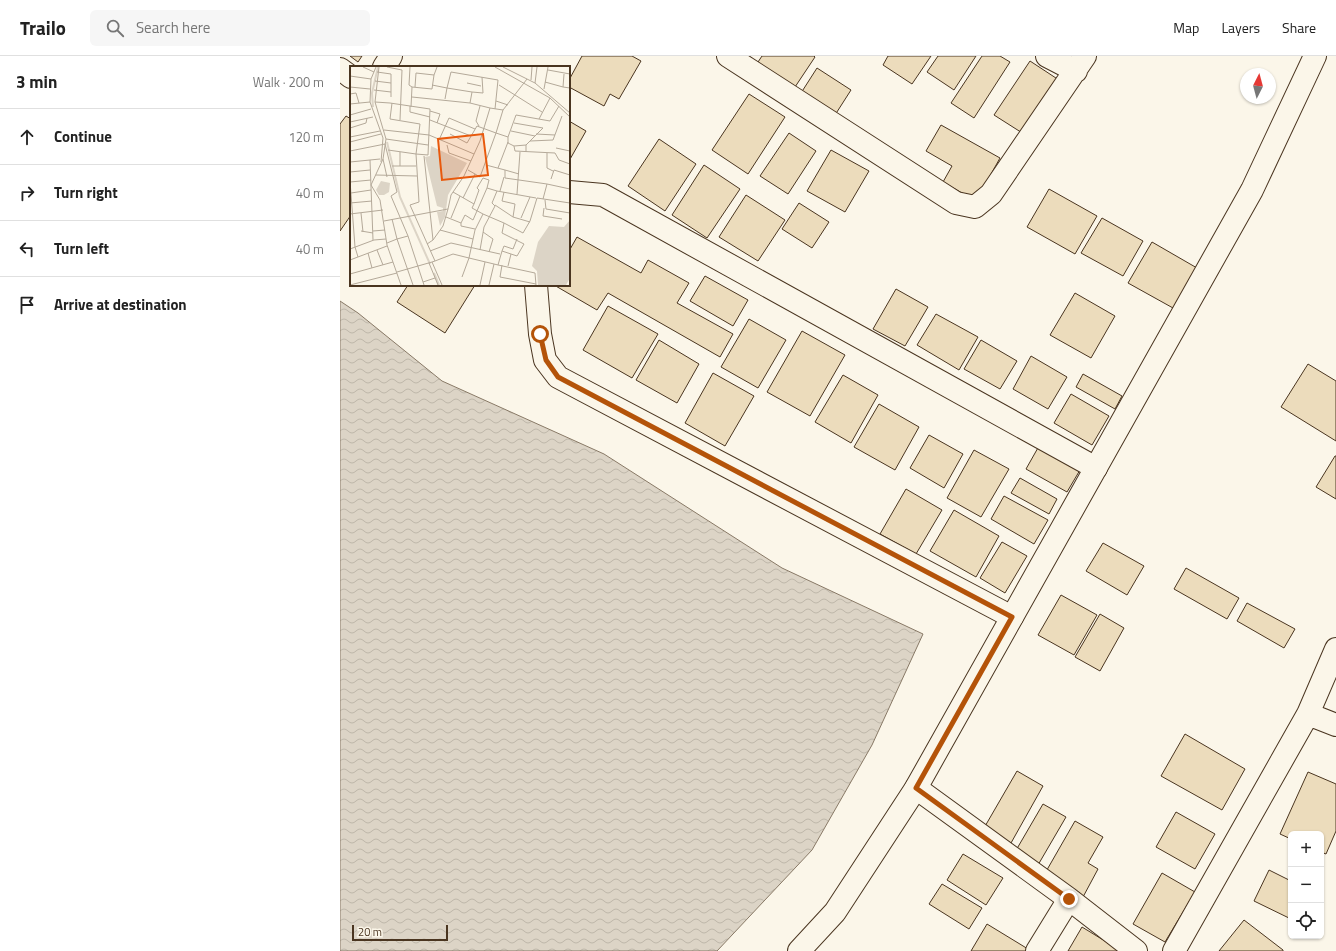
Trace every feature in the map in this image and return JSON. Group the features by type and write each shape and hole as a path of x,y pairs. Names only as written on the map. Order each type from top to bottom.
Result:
{"street":[{"path":"385,66 391,56"},
{"path":"728,56 956,203 975,207 991,194 1081,63 1047,56"},
{"path":"799,951 835,912 916,788 1252,190 1315,56"},
{"path":"340,70 350,76"},
{"path":"570,192 603,195 1096,468"},
{"path":"536,286 540,334 546,360 558,377 1012,617"},
{"path":"1174,951 1308,714 1336,649"},
{"path":"1308,714 1336,725"},
{"path":"916,788 1069,899 1136,951"},
{"path":"1036,951 1069,899"}],"water":[{"path":"340,301 358,313 442,381 604,454 782,568 923,634 872,745 812,850 717,951 340,951"}],"building":[{"path":"350,56 362,56 358,62"},
{"path":"582,56 632,56 641,61 619,99 610,94 604,106 570,88 570,78"},
{"path":"762,56 815,57 793,90 756,65"},
{"path":"888,56 931,56 912,84 883,65"},
{"path":"938,56 976,56 954,90 927,72"},
{"path":"982,56 1000,56 1010,62 974,118 951,103"},
{"path":"1030,61 1062,82 1027,136 994,115"},
{"path":"817,68 851,90 835,115 801,93"},
{"path":"749,94 785,117 748,174 712,150"},
{"path":"346,116 350,118 350,216 340,231 340,124"},
{"path":"570,122 586,131 570,159"},
{"path":"941,125 1000,158 976,201 943,182 952,166 926,151"},
{"path":"789,133 816,151 788,194 760,176"},
{"path":"659,139 696,164 665,211 628,186"},
{"path":"831,150 869,171 845,212 807,191"},
{"path":"704,165 740,189 707,238 672,215"},
{"path":"1049,189 1097,216 1075,254 1027,227"},
{"path":"746,195 785,220 758,261 719,237"},
{"path":"799,203 829,222 812,248 782,229"},
{"path":"1102,218 1143,241 1123,276 1081,253"},
{"path":"577,237 641,273 648,260 689,283 677,303 733,334 720,357 608,293 597,310 556,286 570,286 570,249"},
{"path":"1152,242 1197,268 1173,308 1128,283"},
{"path":"705,276 748,300 733,326 690,301"},
{"path":"407,286 474,286 445,333 397,302"},
{"path":"896,289 928,307 905,346 873,329"},
{"path":"1075,293 1115,316 1091,358 1050,335"},
{"path":"608,306 658,334 632,378 583,350"},
{"path":"936,314 978,337 959,370 917,345"},
{"path":"749,319 786,340 758,388 721,367"},
{"path":"802,331 845,355 810,416 767,392"},
{"path":"659,340 699,364 677,403 636,380"},
{"path":"981,340 1017,361 1000,389 964,369"},
{"path":"1031,356 1067,377 1048,409 1013,389"},
{"path":"1308,364 1336,381 1336,441 1281,407"},
{"path":"713,373 754,396 725,446 685,423"},
{"path":"1083,374 1122,396 1115,409 1076,387"},
{"path":"843,375 878,395 851,443 815,422"},
{"path":"1071,394 1109,416 1092,445 1054,423"},
{"path":"879,404 919,427 895,470 854,447"},
{"path":"929,435 963,454 944,488 910,468"},
{"path":"1039,446 1080,470 1067,492 1026,469"},
{"path":"974,450 1009,469 981,517 947,498"},
{"path":"1336,456 1336,499 1316,487"},
{"path":"1020,478 1057,499 1049,514 1011,493"},
{"path":"906,489 942,510 916,554 880,534"},
{"path":"1004,496 1048,520 1034,544 991,519"},
{"path":"954,510 999,536 976,577 930,551"},
{"path":"1002,542 1027,556 1005,593 980,578"},
{"path":"1103,543 1144,566 1127,595 1086,571"},
{"path":"1186,568 1239,598 1227,619 1174,589"},
{"path":"1061,595 1097,615 1074,655 1038,635"},
{"path":"1247,603 1295,629 1284,648 1237,621"},
{"path":"1100,614 1124,628 1100,671 1075,657"},
{"path":"1185,734 1245,769 1222,810 1161,776"},
{"path":"1017,771 1043,786 1011,843 984,828"},
{"path":"1308,772 1336,784 1336,831 1326,854 1324,853 1324,831 1288,831 1288,838 1280,834"},
{"path":"1043,804 1066,817 1038,865 1015,852"},
{"path":"1176,812 1215,834 1195,869 1156,847"},
{"path":"1075,821 1103,837 1088,863 1098,869 1083,897 1044,875"},
{"path":"963,854 1003,878 986,905 947,880"},
{"path":"1269,870 1288,880 1288,918 1254,901"},
{"path":"1162,873 1195,892 1165,942 1133,924"},
{"path":"942,884 982,908 969,929 929,904"},
{"path":"1244,920 1283,950 1283,951 1219,951"},
{"path":"987,924 1028,949 1027,951 971,951"},
{"path":"1082,927 1118,949 1116,951 1068,951"}],"route":[{"path":"540,334 546,360 558,377 1012,617 916,788 1069,899"}]}
